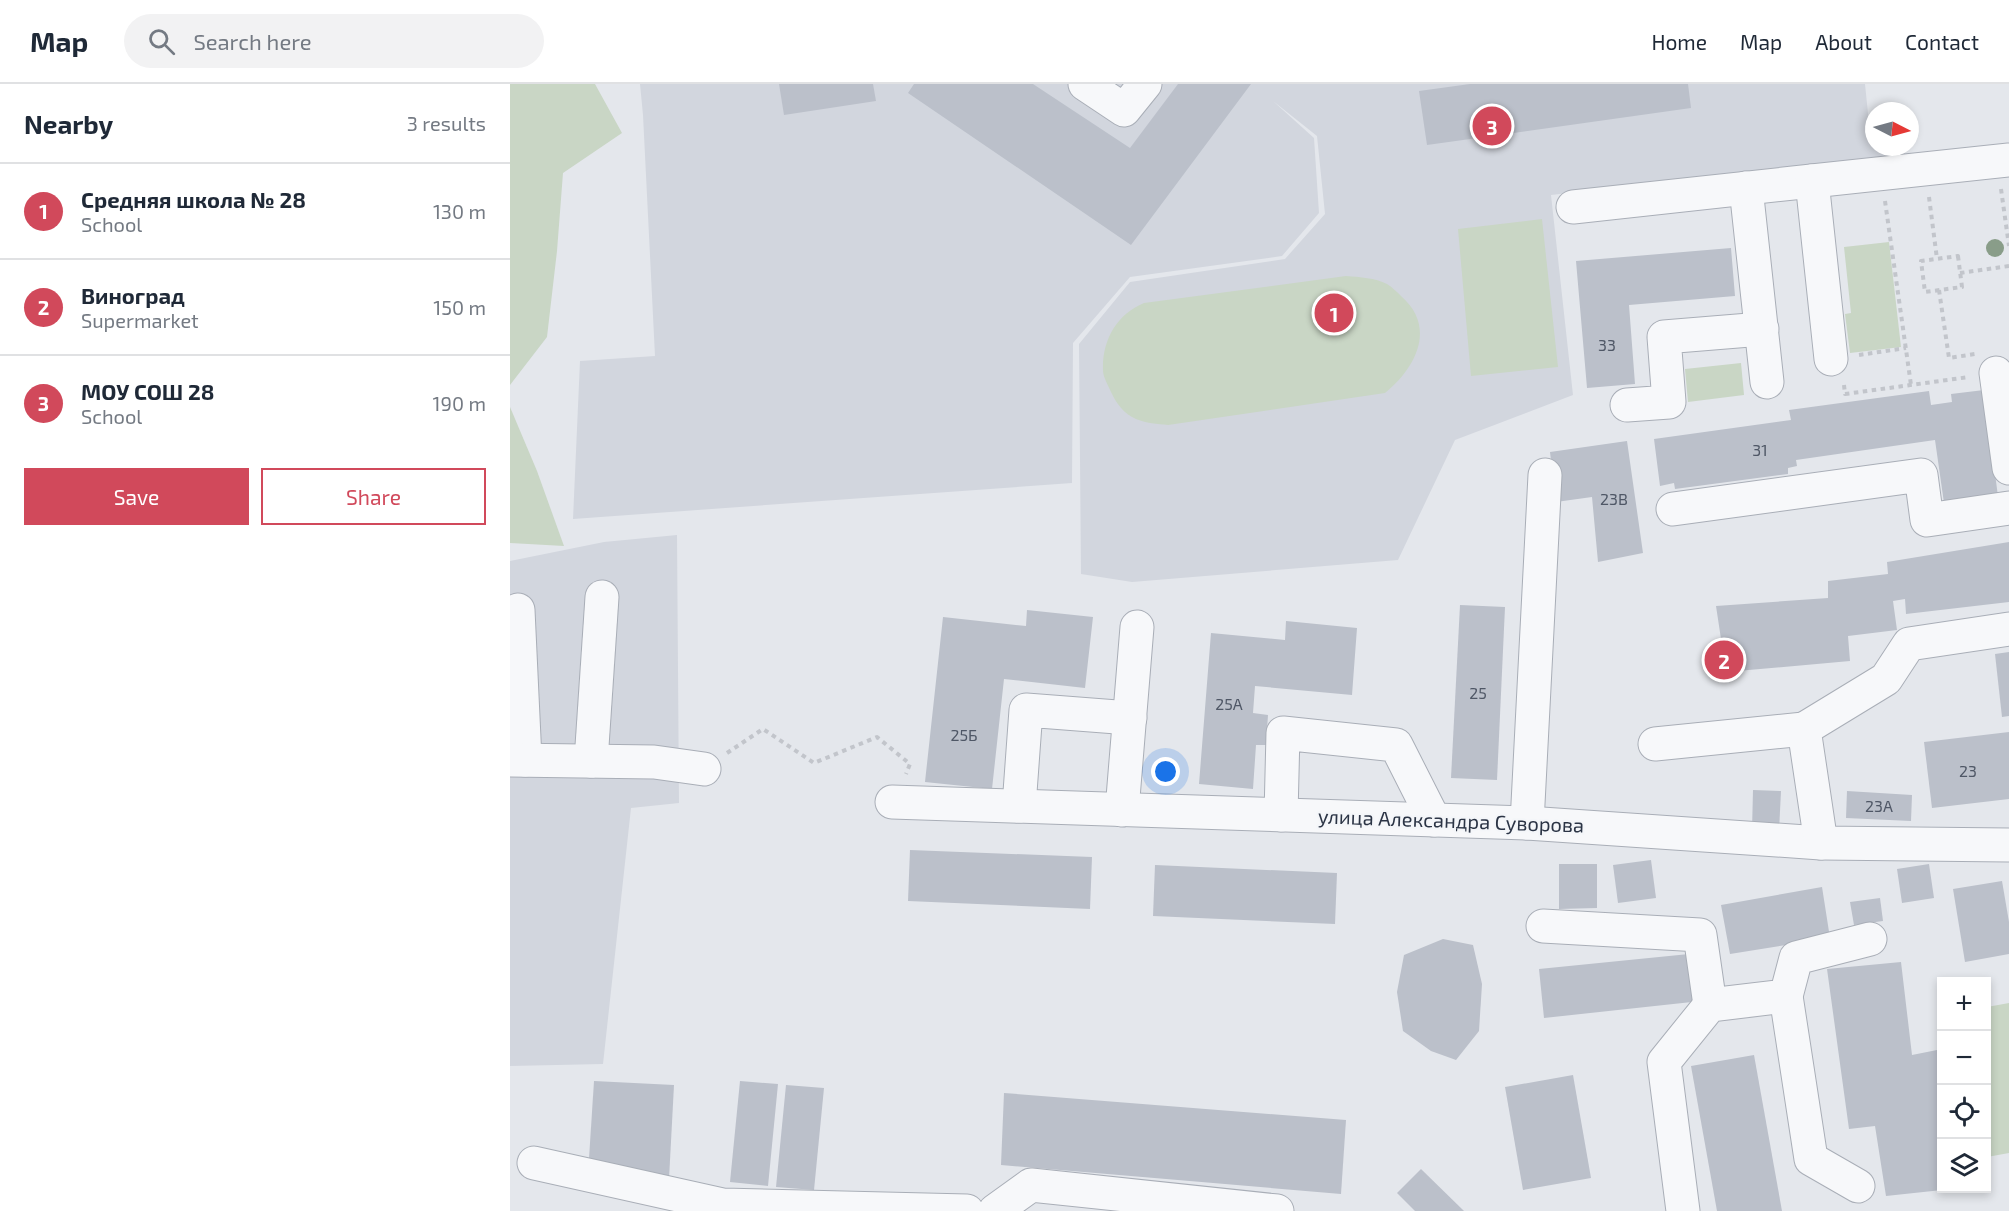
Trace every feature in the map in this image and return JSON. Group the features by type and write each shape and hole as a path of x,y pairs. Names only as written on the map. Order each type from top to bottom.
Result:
{"street":[{"path":"1085,84 1125,110 1145,84"},
{"path":"1573,207 2003,161"},
{"path":"1812,181 1836,358"},
{"path":"1746,188 1767,382"},
{"path":"1627,405 1669,402 1664,337 1762,329"},
{"path":"1988,363 2009,468"},
{"path":"1527,822 1545,475"},
{"path":"1673,509 1921,475 1928,520 2009,508"},
{"path":"591,761 602,597"},
{"path":"518,610 518,760 654,762 704,769"},
{"path":"1122,810 1137,627"},
{"path":"1655,744 1804,729 1886,679 1909,644 2009,629"},
{"path":"1019,806 1026,710 1130,718"},
{"path":"1804,729 1821,843"},
{"path":"1281,814 1283,733 1396,745 1434,820"},
{"name":"улица Александра Суворова","path":"892,802 1527,822 1821,843 2009,846"},
{"path":"1543,926 1700,935 1710,1005"},
{"path":"1858,1186 1811,1159 1786,996 1796,957 1870,939"},
{"path":"1683,1211 1664,1062 1710,1005 1786,996"},
{"path":"534,1163 723,1205 967,1211"},
{"path":"994,1211 1031,1185 1277,1211"}],"path":[{"path":"2003,161 2009,246"},
{"path":"1925,169 1937,259"},
{"path":"1882,174 1911,385"},
{"path":"1958,256 1962,286 1925,292 1921,261 1937,259 1958,256"},
{"path":"1960,273 2009,266"},
{"path":"1939,290 1949,358 1988,363"},
{"path":"1906,348 1836,358 1845,394 1911,385 1988,363"},
{"path":"704,769 763,729 814,763 877,737 910,764 892,802"}],"shaded area":[{"path":"640,84 1865,84 1867,102 1865,102 1865,156 1888,156 1551,195 1573,395 1455,440 1398,560 1132,582 1081,574 1079,344 1130,282 1285,259 1325,214 1317,136 1273,101 1314,138 1319,213 1282,256 1130,277 1073,343 1072,483 573,519 580,361 655,356"},
{"path":"677,535 679,803 631,808 603,1064 510,1066 510,561 604,542"}],"green space":[{"path":"510,84 595,84 622,133 563,173 547,337 510,385"},
{"path":"1542,219 1558,367 1471,376 1458,229"},
{"path":"1889,242 1901,347 1850,353 1845,314 1851,313 1844,247"},
{"path":"1346,276 1362,277 1387,284 1412,308 1418,321 1420,334 1413,359 1406,372 1385,393 1168,425 1132,417 1121,408 1113,396 1103,373 1105,348 1113,329 1134,308 1144,303"},
{"path":"1741,363 1744,395 1688,402 1685,369"},
{"path":"510,407 537,471 564,546 510,543"},
{"path":"2009,1003 2009,1153 1991,1156 1991,1031 1991,1006"}],"building":[{"path":"779,84 873,84 876,101 784,115"},
{"path":"914,84 1033,84 1130,148 1178,84 1251,84 1131,245 908,93"},
{"path":"1470,84 1688,84 1691,108 1427,145 1419,91"},
{"path":"1731,248 1735,296 1629,305 1635,384 1587,388 1576,261"},
{"path":"1984,390 1999,504 1944,503 1935,440 1796,460 1797,466 1788,468 1788,474 1675,489 1674,483 1660,486 1654,439 1791,420 1789,410 1929,391 1931,405 1952,402 1951,394"},
{"path":"1627,441 1643,553 1598,562 1592,497 1556,502 1550,452"},
{"path":"2009,542 2009,602 1906,614 1905,599 1893,601 1897,630 1848,636 1850,661 1726,672 1716,606 1828,598 1828,581 1888,574 1887,562"},
{"path":"1460,605 1505,607 1497,780 1451,778"},
{"path":"1027,610 1093,617 1085,688 1004,679 992,789 925,782 943,617 1026,626"},
{"path":"1286,621 1357,628 1352,695 1255,686 1253,713 1268,715 1266,745 1256,745 1253,789 1199,784 1211,633 1285,640"},
{"path":"2009,652 2009,716 2002,717 1995,654"},
{"path":"2009,732 2009,799 1932,808 1924,742"},
{"path":"1753,790 1781,791 1779,831 1752,831"},
{"path":"1847,791 1912,795 1911,821 1846,818"},
{"path":"910,850 1092,857 1090,909 908,901"},
{"path":"1651,860 1656,898 1618,903 1613,865"},
{"path":"1559,864 1597,864 1597,908 1559,909"},
{"path":"1929,864 1934,898 1902,903 1897,869"},
{"path":"1155,865 1337,873 1335,924 1153,916"},
{"path":"2002,881 2009,922 2009,954 1965,962 1953,889"},
{"path":"1822,887 1830,938 1730,954 1721,905"},
{"path":"1880,898 1883,921 1854,925 1850,902"},
{"path":"1443,939 1473,945 1482,984 1479,1031 1456,1060 1431,1051 1403,1031 1397,992 1404,955"},
{"path":"1699,953 1701,1001 1544,1018 1539,969"},
{"path":"1901,962 1912,1055 1937,1050 1937,1191 1886,1196 1875,1126 1849,1129 1827,969"},
{"path":"1754,1055 1782,1211 1717,1211 1691,1066"},
{"path":"1573,1075 1591,1178 1523,1190 1505,1087"},
{"path":"594,1081 674,1085 669,1179 588,1174"},
{"path":"740,1081 778,1084 768,1186 730,1182"},
{"path":"786,1085 824,1088 814,1190 776,1187"},
{"path":"1004,1093 1346,1120 1341,1194 1001,1165"},
{"path":"1421,1169 1464,1211 1415,1211 1397,1193"}],"place":[{"name":"МОУ СОШ 28","path":"1492,126"},
{"name":"Средняя школа № 28","path":"1334,313"},
{"name":"Виноград","path":"1724,660"}]}
